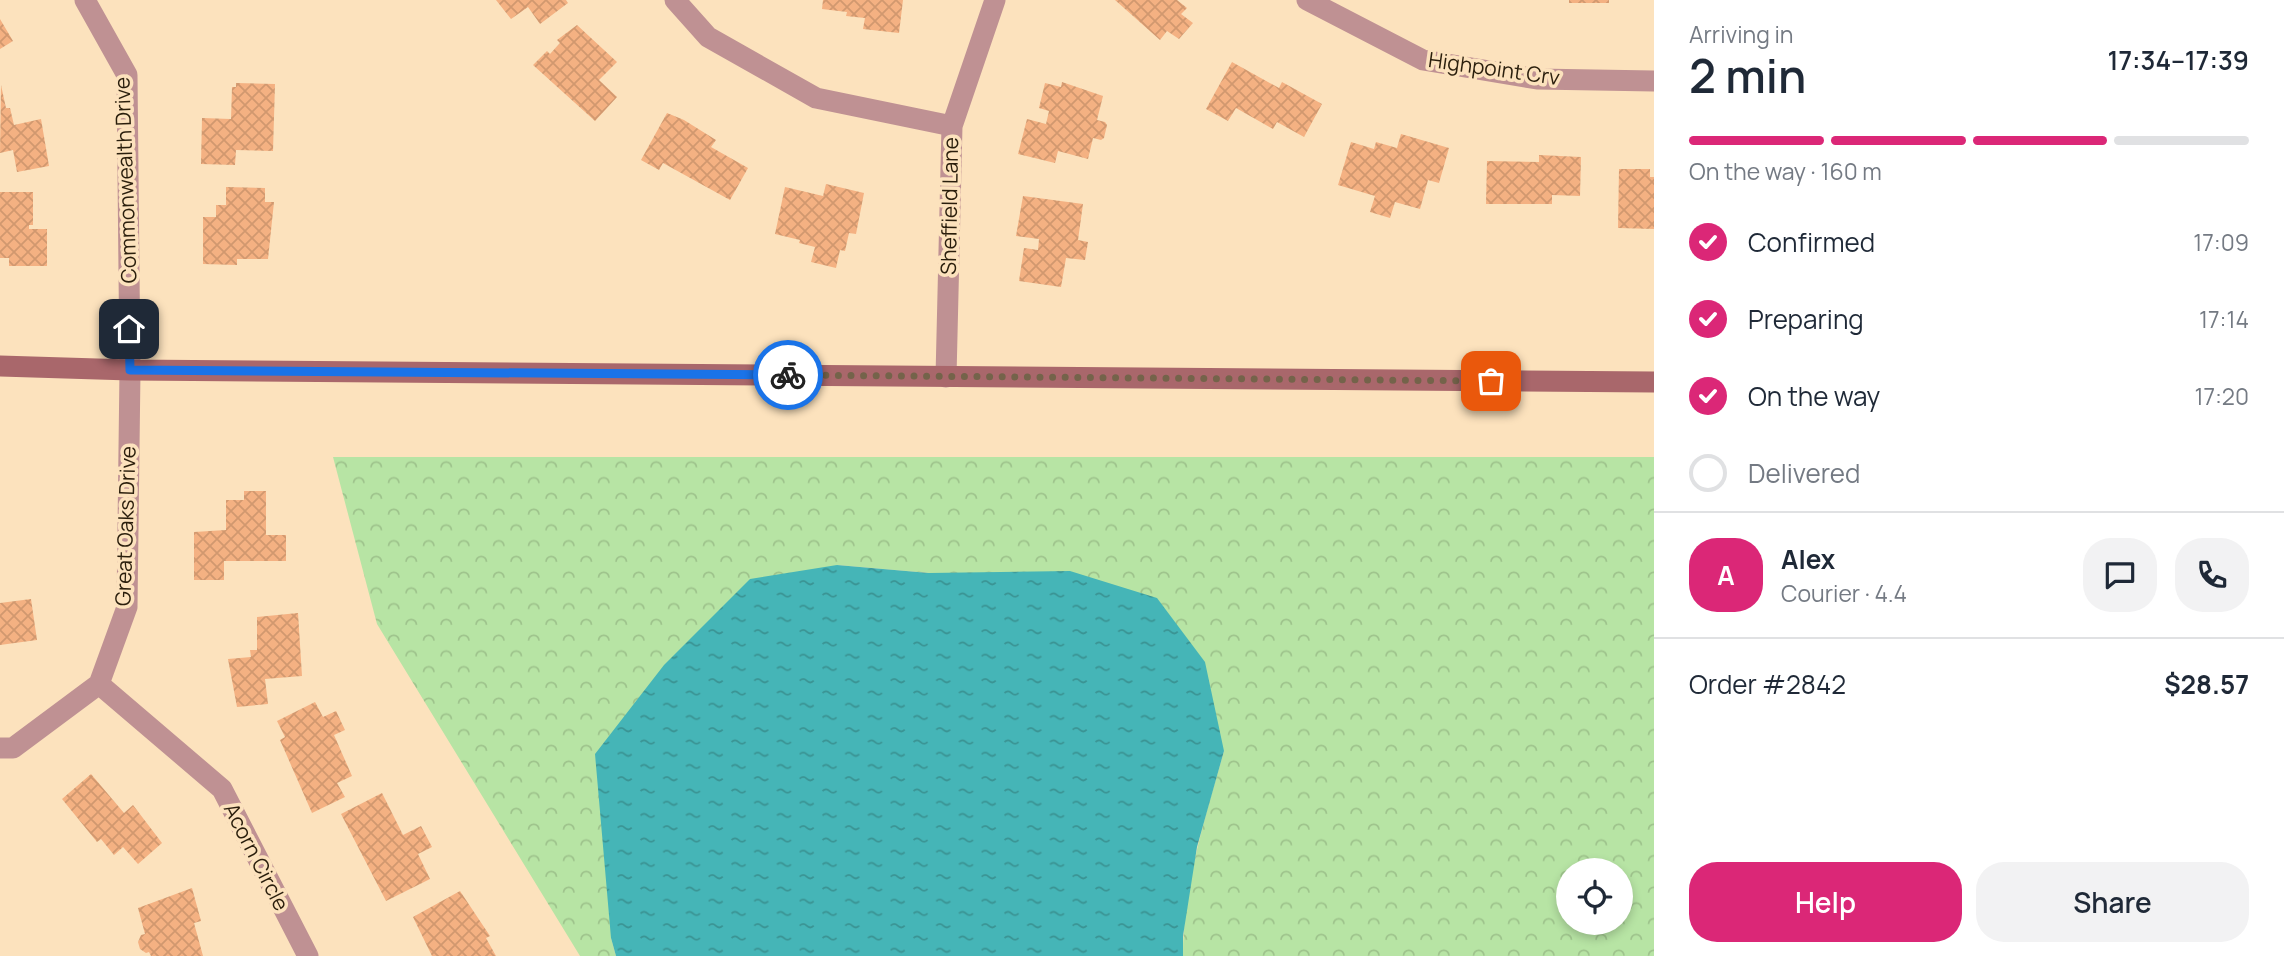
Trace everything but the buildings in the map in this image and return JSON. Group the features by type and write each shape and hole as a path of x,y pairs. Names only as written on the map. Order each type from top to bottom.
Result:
{"street":[{"name":"Commonwealth Drive","path":"85,0 127,75 130,370"},
{"path":"675,0 708,37 816,98 952,127"},
{"name":"Sheffield Lane","path":"946,377 952,127 995,0"},
{"name":"Highpoint Crv","path":"1307,0 1423,60 1537,79 1654,80"},
{"path":"0,366 130,370 1654,382"},
{"name":"Great Oaks Drive","path":"99,684 127,607 130,370"},
{"path":"0,748 13,748 99,684"},
{"name":"Acorn Circle","path":"99,684 222,789 308,956"}],"green space":[{"path":"333,457 1654,457 1654,956 1183,956 1191,878 1224,751 929,573 837,565 611,938 616,956 580,956 377,624"}],"water":[{"path":"837,565 929,573 1070,571 1157,598 1205,662 1224,751 1197,847 1183,936 1183,956 616,956 611,938 595,754 664,665 750,579"}],"way so far":[{"path":"788,375 1491,381"}],"route":[{"path":"129,329 130,370 788,375"}]}
